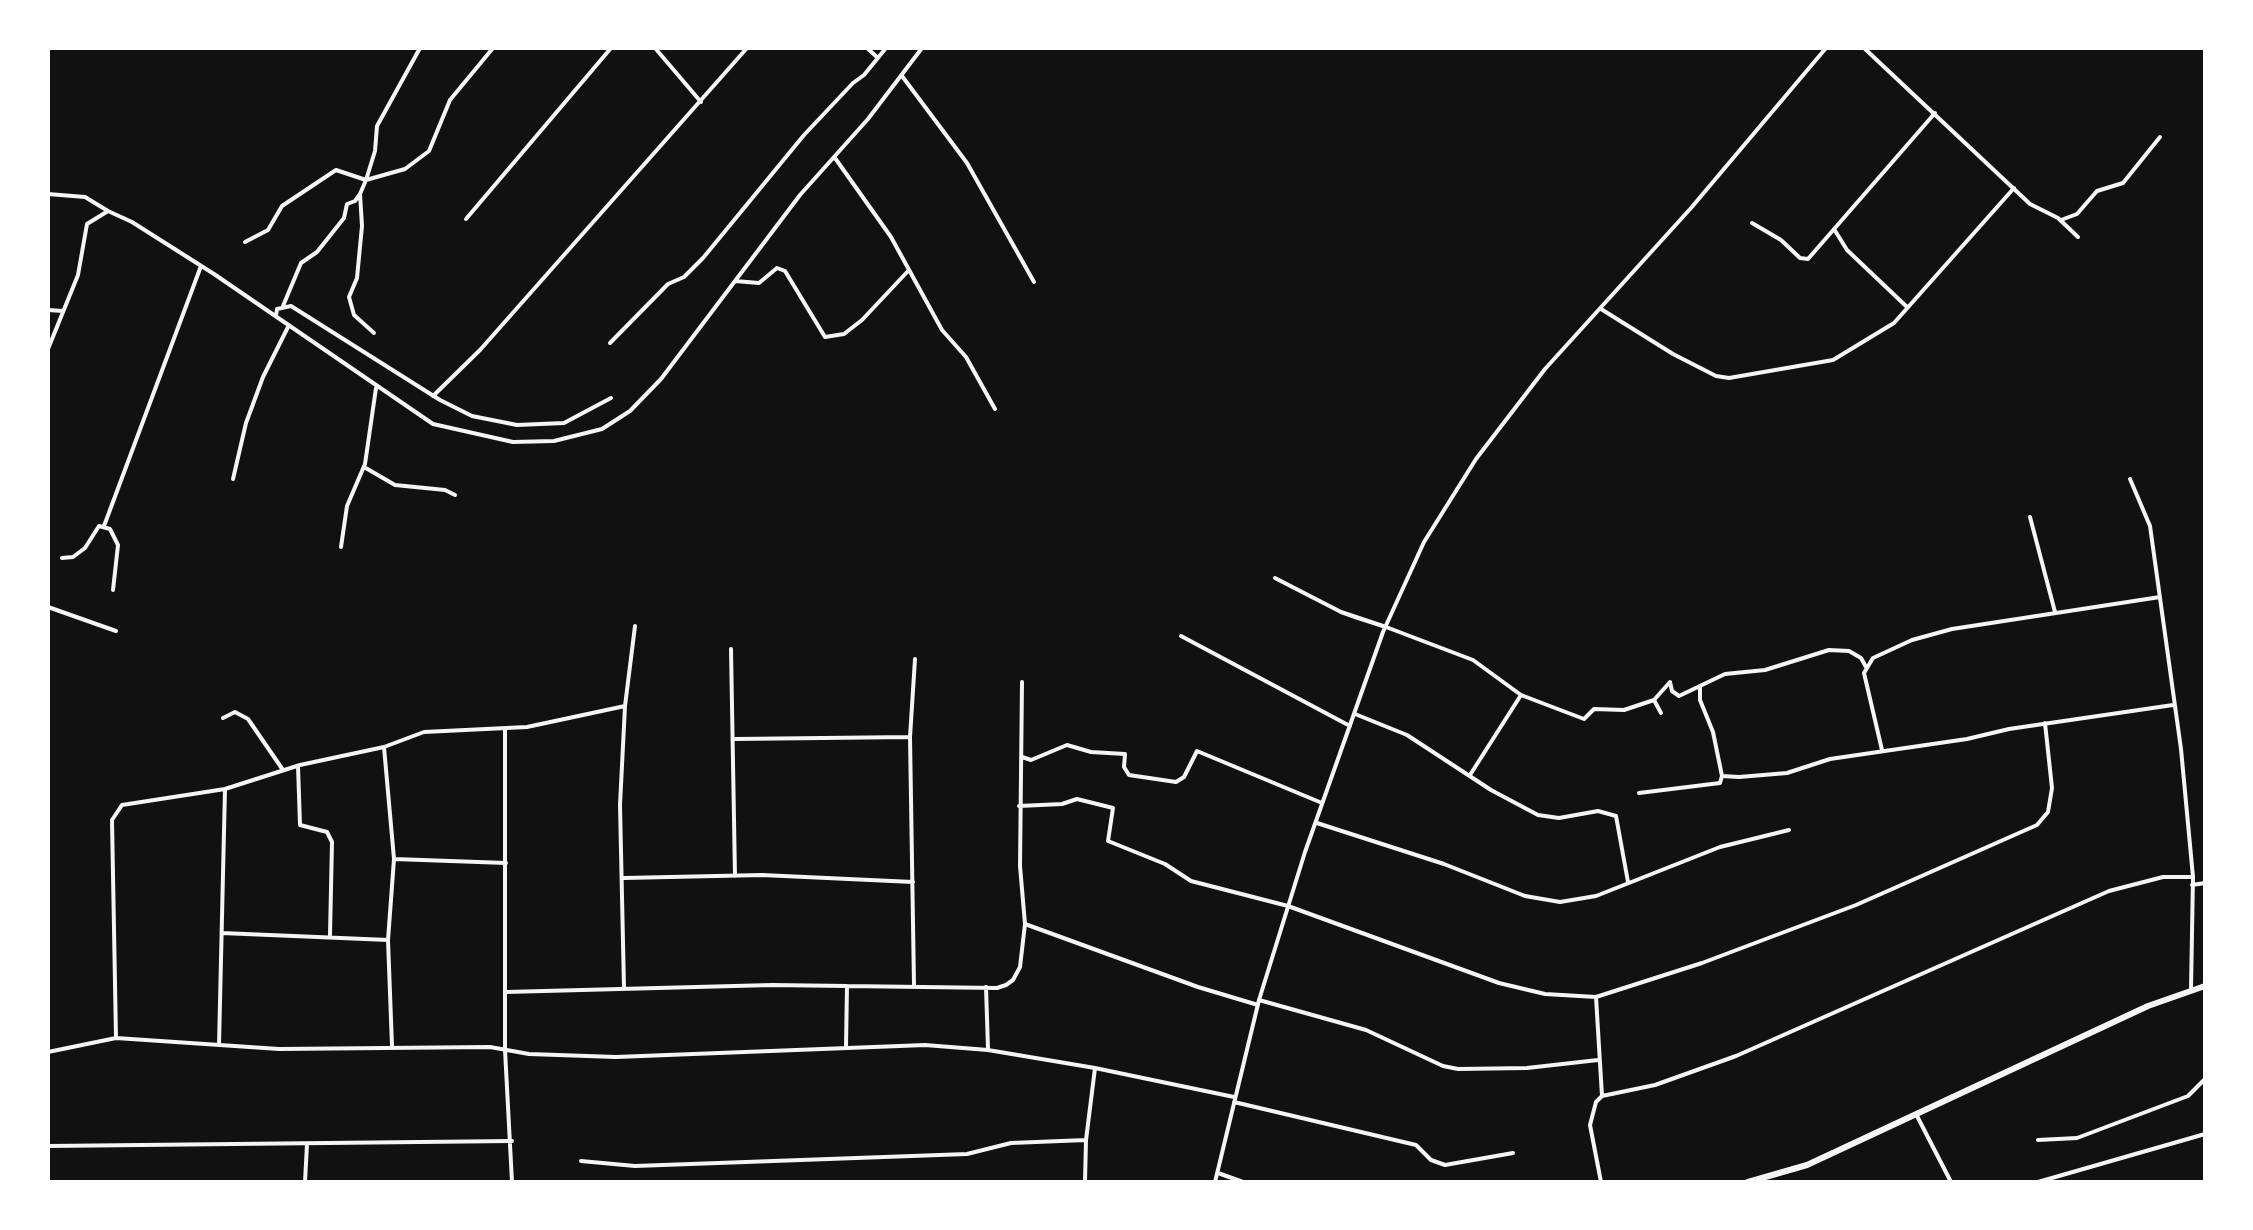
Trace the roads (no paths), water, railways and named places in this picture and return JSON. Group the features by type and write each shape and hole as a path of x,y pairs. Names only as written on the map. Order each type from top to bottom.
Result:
{"street":[{"path":"283,306 301,263 317,252 344,218 347,204 355,201 360,194 375,151 377,126 420,48"},
{"path":"245,242 268,230 282,206 336,170 366,180 405,169 429,151 450,100 493,48"},
{"path":"466,219 611,48"},
{"path":"655,48 701,102"},
{"path":"433,396 480,350 747,48"},
{"path":"867,48 878,58"},
{"path":"610,343 668,284 684,277 703,258 804,135 886,48"},
{"path":"48,194 85,197 132,222 360,372 376,388 415,408 433,424 513,442 554,441 609,425 630,411 661,379 800,195 835,158 922,48"},
{"path":"1215,1182 1259,1003 1288,906 1386,627 1424,542 1504,420 1826,48"},
{"path":"1864,48 2030,204 2061,220 2078,237"},
{"path":"902,76 967,163 1034,282"},
{"path":"1752,223 1804,260 1935,113"},
{"path":"2061,220 2077,214 2097,191 2123,183 2160,137"},
{"path":"835,158 855,183 942,330 966,357 995,409"},
{"path":"1600,309 1673,354 1709,373 1729,378 1758,370 1833,360 1892,325 2014,188"},
{"path":"360,194 362,226 357,278 349,297 354,315 374,333"},
{"path":"48,349 78,275 87,224 108,211"},
{"path":"1834,229 1847,250 1907,307"},
{"path":"104,526 201,266"},
{"path":"735,281 759,283 777,268 785,271 825,337 844,334 862,320 909,270"},
{"path":"276,316 277,309 291,306 433,396 472,416 517,425 564,423 611,398"},
{"path":"48,310 63,311"},
{"path":"233,479 251,409 289,325"},
{"path":"341,547 347,506 364,467 376,388"},
{"path":"364,467 395,485 445,490 455,495"},
{"path":"2130,479 2150,526 2173,705 2193,877 2191,989"},
{"path":"2030,517 2055,612"},
{"path":"62,558 73,557 85,548 99,526 110,529 118,545 113,590"},
{"path":"1275,578 1341,612 1473,660 1521,695 1584,719 1594,709 1624,710 1654,700 1670,682 1672,691 1679,696 1725,674 1755,672 1829,650 1849,651 1861,658 1866,667 1882,750"},
{"path":"1866,667 1873,658 1912,640 1952,629 2160,597"},
{"path":"48,607 116,631"},
{"path":"624,988 620,805 625,706 635,626"},
{"path":"1181,636 1350,726"},
{"path":"731,649 735,739 735,876"},
{"path":"914,985 910,737 915,659"},
{"path":"506,992 1006,985 1017,974 1025,924 1019,806 1022,682"},
{"path":"1639,793 1720,783 1722,776 1713,732 1700,700 1700,687"},
{"path":"1470,775 1521,695"},
{"path":"1654,700 1661,713"},
{"path":"1722,776 1787,773 1830,759 2173,705"},
{"path":"116,1038 112,949 114,815 122,805 225,789 283,770 384,747 436,731 505,730 625,706"},
{"path":"223,718 235,712 248,719 283,770"},
{"path":"1355,714 1407,735 1538,815 1559,818 1598,811 1616,816 1628,883"},
{"path":"1019,806 1062,804 1077,799 1113,808 1108,841 1165,864 1204,886 1288,906 1499,983 1545,994 1596,997 1702,963 1856,905 2037,825 2048,812 2052,788 2045,723"},
{"path":"505,730 505,1050 512,1182"},
{"path":"735,739 910,737"},
{"path":"1022,757 1031,760 1067,745 1091,752 1125,754 1124,767 1129,775 1176,782 1184,777 1197,751 1322,803"},
{"path":"384,747 394,859 388,940 392,1046"},
{"path":"298,766 300,825 327,832 332,842 330,935"},
{"path":"219,1045 225,789"},
{"path":"1316,823 1543,901 1573,901 1720,847 1789,830"},
{"path":"394,859 506,863"},
{"path":"623,878 735,876 913,882"},
{"path":"1601,1182 1590,1125 1596,1102 1602,1096 1655,1085 1736,1056 2109,891 2163,877 2193,877"},
{"path":"2192,885 2205,883"},
{"path":"1025,924 1259,1003 1366,1030 1443,1066 1458,1069 1527,1068 1598,1060"},
{"path":"222,933 330,935 388,940"},
{"path":"846,1047 847,986"},
{"path":"1748,1182 1807,1165 2148,1006 2205,986"},
{"path":"986,987 988,1050"},
{"path":"1596,997 1602,1096"},
{"path":"48,1052 116,1038 279,1049 392,1046 616,1057 925,1045 988,1050 1095,1068 1235,1100 1408,1143 1445,1165 1513,1153"},
{"path":"1085,1182 1086,1140 1095,1068"},
{"path":"2038,1140 2077,1138 2188,1096 2205,1079"},
{"path":"1916,1114 1951,1182"},
{"path":"2038,1182 2205,1134"},
{"path":"581,1161 635,1166 967,1154 1011,1143 1086,1140"},
{"path":"48,1146 512,1141"},
{"path":"305,1182 307,1144"},
{"path":"1218,1173 1243,1182"}]}
